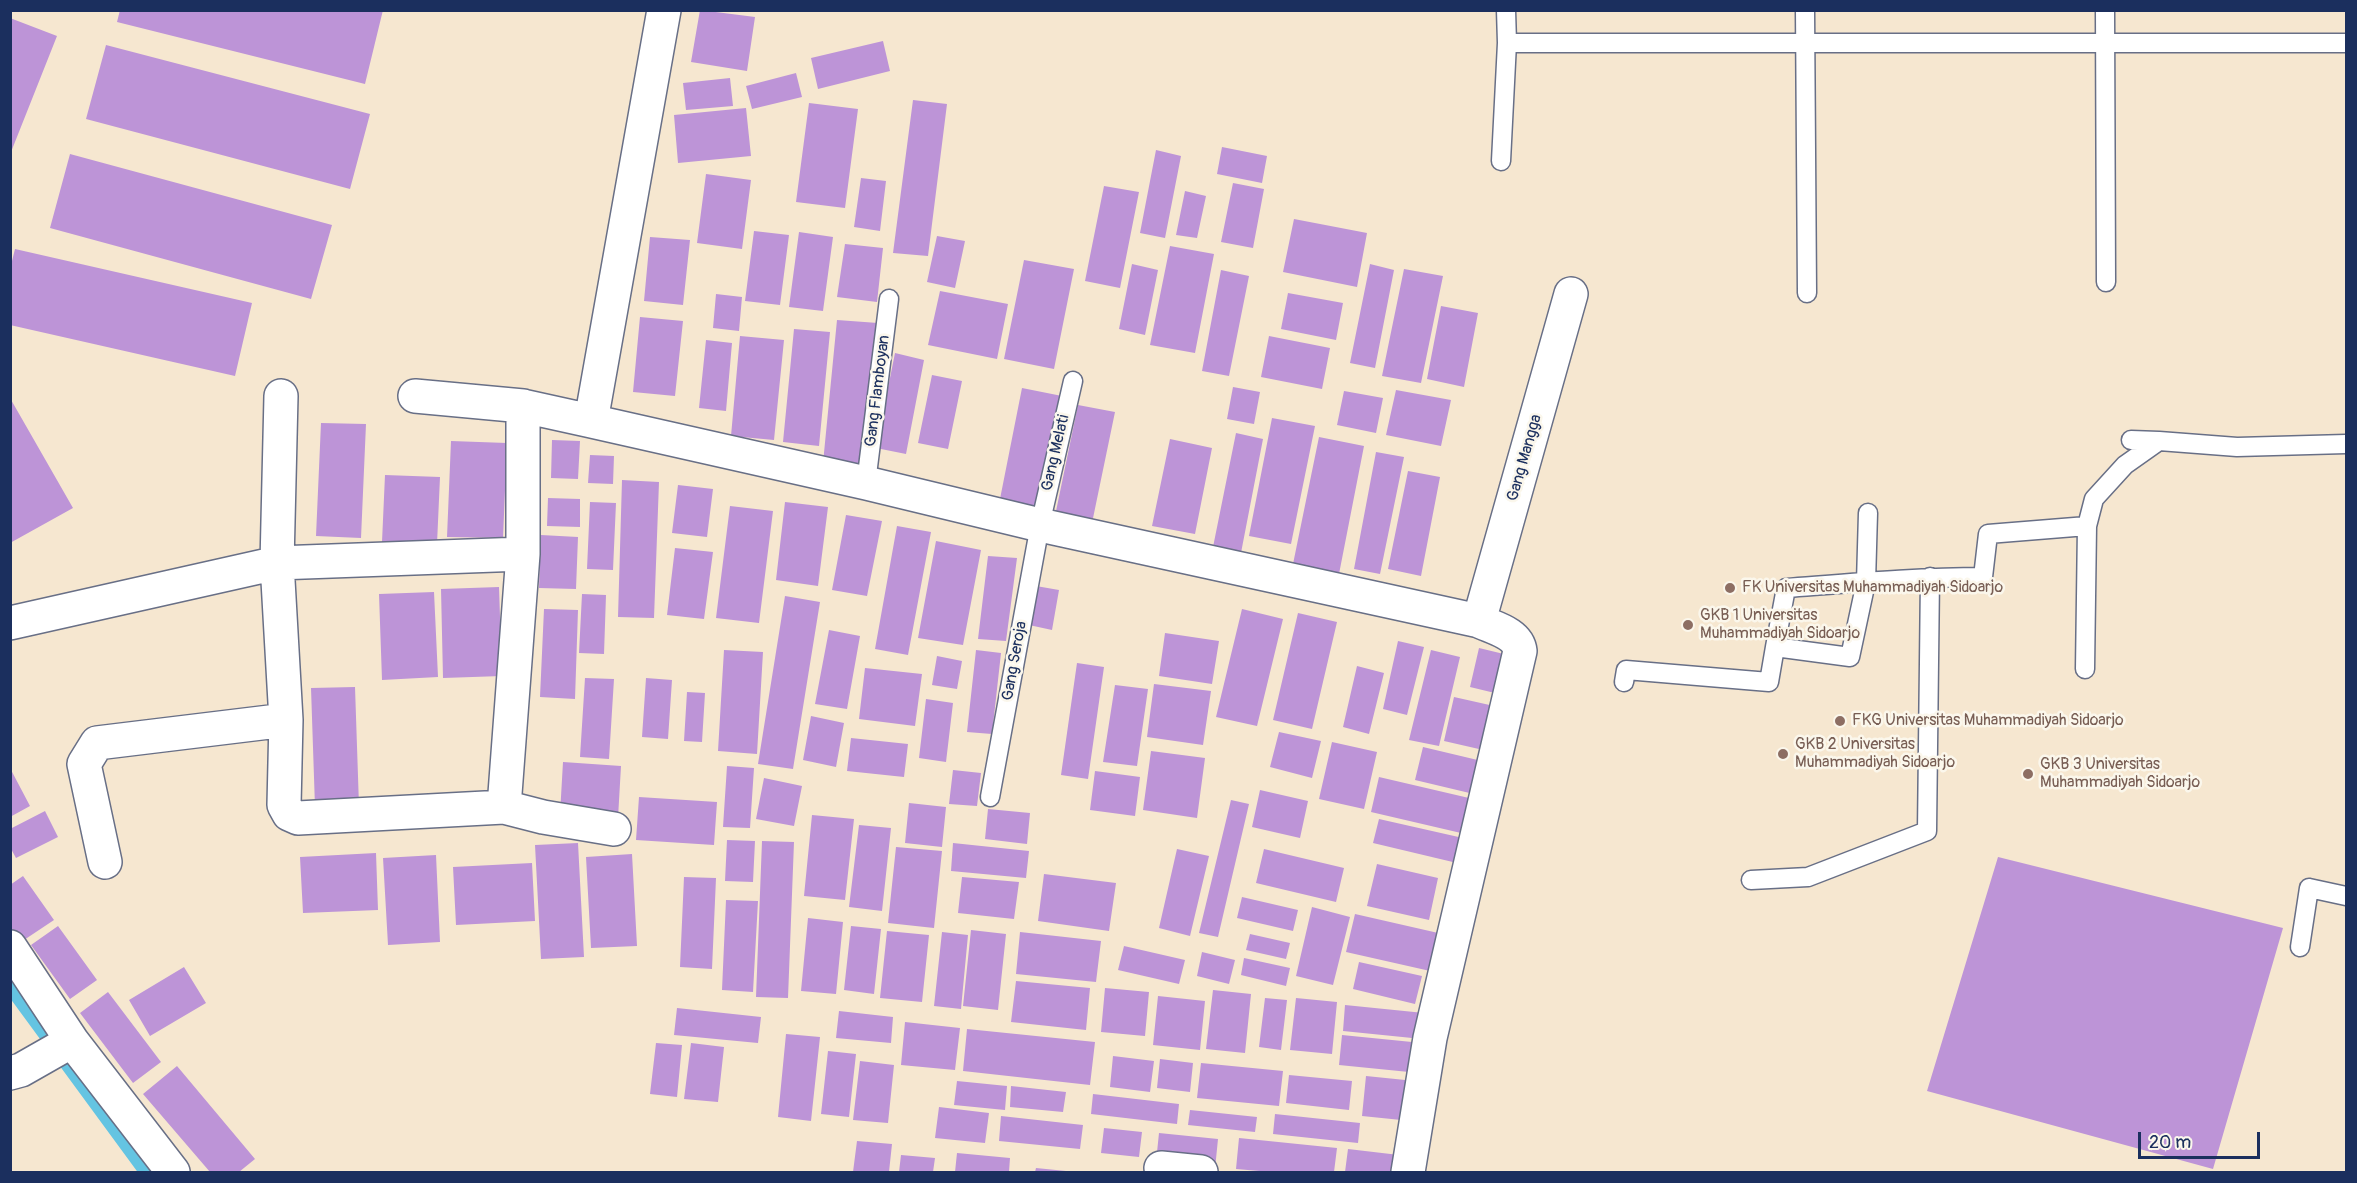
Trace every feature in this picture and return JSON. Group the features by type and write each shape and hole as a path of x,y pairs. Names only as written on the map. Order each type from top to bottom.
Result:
{"street":[{"path":"591,421 664,10"},
{"name":"Gang Mangga","path":"1479,621 1570,294"},
{"path":"281,396 277,563 286,720 284,805 289,814 298,818 504,807 543,817 614,829"},
{"path":"415,396 523,406 866,483 1040,525 1479,621 1514,637 1519,643 1520,651 1430,1038 1408,1173"},
{"path":"504,807 523,555 523,406"},
{"path":"10,622 277,563 523,555"},
{"path":"105,862 84,764 97,743 286,720"},
{"path":"10,947 71,1042 173,1173"},
{"path":"16,1071 71,1042"},
{"path":"1161,1168 1201,1173"}],"lane":[{"path":"1501,161 1507,43 1506,10"},
{"path":"1805,10 1807,293"},
{"path":"2105,10 2106,282"},
{"path":"1507,43 2346,43"},
{"name":"Gang Flamboyan","path":"866,483 889,299"},
{"name":"Gang Melati","path":"1040,525 1073,381"},
{"path":"2131,440 2237,447 2346,444"},
{"path":"2085,669 2087,526 2094,499 2125,465 2159,441"},
{"path":"1775,647 1850,657 1866,582 1869,513"},
{"name":"Gang Seroja","path":"990,796 1040,525"},
{"path":"1624,682 1626,670 1769,682 1786,588 1930,578 1983,578 1988,534 2087,526"},
{"path":"1751,880 1808,877 1927,831 1930,578"},
{"path":"2300,947 2309,888 2346,896"}],"building":[{"path":"120,10 383,10 365,84 117,22"},
{"path":"700,10 755,17 747,71 691,62"},
{"path":"10,18 57,36 11,152 10,152"},
{"path":"883,41 890,71 818,89 811,58"},
{"path":"106,45 370,114 350,189 86,119"},
{"path":"796,73 802,97 752,109 746,86"},
{"path":"730,78 733,106 686,110 683,83"},
{"path":"913,100 947,104 928,256 893,253"},
{"path":"809,103 858,109 845,208 796,202"},
{"path":"746,108 751,156 678,163 674,115"},
{"path":"1222,147 1267,156 1262,183 1217,174"},
{"path":"1156,150 1181,156 1165,238 1140,233"},
{"path":"70,154 332,225 311,299 50,228"},
{"path":"706,174 751,180 742,249 697,243"},
{"path":"861,178 886,181 880,231 854,227"},
{"path":"1233,183 1264,189 1253,248 1221,242"},
{"path":"1104,186 1139,192 1120,288 1085,281"},
{"path":"1185,191 1206,196 1197,238 1176,235"},
{"path":"1294,219 1367,233 1357,287 1283,272"},
{"path":"754,231 789,235 780,305 745,301"},
{"path":"799,232 833,237 823,311 789,307"},
{"path":"937,236 965,241 955,288 927,282"},
{"path":"650,237 690,240 683,305 644,301"},
{"path":"845,244 883,248 877,302 837,297"},
{"path":"1170,246 1214,254 1195,353 1150,345"},
{"path":"15,249 252,303 235,376 10,325 10,269"},
{"path":"1024,260 1074,269 1054,369 1004,359"},
{"path":"1132,264 1158,270 1145,335 1119,329"},
{"path":"1370,264 1394,270 1375,368 1350,363"},
{"path":"1404,269 1443,276 1421,383 1382,376"},
{"path":"1221,270 1249,276 1229,376 1202,371"},
{"path":"940,291 1008,304 997,359 928,345"},
{"path":"1288,293 1343,303 1336,340 1281,329"},
{"path":"716,294 742,297 739,331 713,328"},
{"path":"1441,306 1478,313 1464,387 1427,379"},
{"path":"640,317 683,321 675,396 633,392"},
{"path":"837,320 878,323 865,468 823,463"},
{"path":"794,329 830,332 819,446 783,442"},
{"path":"740,336 784,340 774,440 731,436"},
{"path":"1269,336 1330,348 1322,389 1261,377"},
{"path":"706,340 732,343 726,411 699,408"},
{"path":"895,353 924,360 906,454 876,448"},
{"path":"932,375 962,381 948,449 918,443"},
{"path":"1233,387 1260,392 1254,424 1227,419"},
{"path":"1022,388 1062,396 1039,512 999,504"},
{"path":"1396,390 1451,400 1441,446 1386,435"},
{"path":"1344,391 1383,398 1376,433 1337,425"},
{"path":"10,398 73,508 10,543"},
{"path":"1078,405 1115,412 1092,523 1055,516"},
{"path":"1272,418 1315,426 1291,544 1249,536"},
{"path":"321,423 366,424 361,538 316,536"},
{"path":"1236,433 1263,439 1240,558 1212,552"},
{"path":"1319,437 1364,446 1339,574 1293,564"},
{"path":"1170,439 1212,448 1195,534 1152,526"},
{"path":"552,440 580,441 578,479 551,478"},
{"path":"451,441 507,443 503,538 447,537"},
{"path":"1376,452 1404,457 1380,574 1354,569"},
{"path":"590,455 614,456 613,484 588,483"},
{"path":"1408,471 1440,477 1421,576 1388,569"},
{"path":"385,475 440,477 437,544 382,542"},
{"path":"622,480 659,482 654,618 618,617"},
{"path":"678,485 713,489 707,537 672,533"},
{"path":"548,498 580,499 580,527 547,526"},
{"path":"590,502 616,503 613,570 587,569"},
{"path":"785,502 828,507 818,586 776,580"},
{"path":"730,506 773,511 759,623 716,618"},
{"path":"846,515 882,521 867,596 832,590"},
{"path":"897,526 931,532 908,655 875,649"},
{"path":"541,535 578,537 576,589 539,588"},
{"path":"936,541 981,550 963,645 918,638"},
{"path":"675,548 713,552 704,619 667,615"},
{"path":"988,556 1017,558 1006,641 978,639"},
{"path":"1036,586 1059,590 1052,630 1029,625"},
{"path":"499,587 502,676 443,678 441,589"},
{"path":"434,592 438,677 382,680 379,594"},
{"path":"582,594 606,595 604,654 579,653"},
{"path":"785,596 820,602 793,769 758,764"},
{"path":"544,609 578,610 575,699 540,697"},
{"path":"1242,609 1283,619 1257,726 1216,717"},
{"path":"1298,613 1337,622 1312,729 1273,720"},
{"path":"829,630 860,636 847,709 815,704"},
{"path":"1165,633 1219,641 1212,684 1159,676"},
{"path":"1398,641 1424,647 1407,715 1383,709"},
{"path":"1479,648 1508,655 1499,694 1470,687"},
{"path":"724,650 763,652 757,754 718,751"},
{"path":"976,650 1001,653 992,734 967,732"},
{"path":"1431,650 1460,657 1439,746 1409,740"},
{"path":"937,656 962,661 957,689 932,685"},
{"path":"1077,663 1104,667 1088,779 1061,775"},
{"path":"1357,666 1384,673 1369,734 1343,727"},
{"path":"865,668 922,674 915,726 859,719"},
{"path":"585,678 614,679 609,759 580,757"},
{"path":"646,678 672,680 668,739 642,737"},
{"path":"1154,684 1211,691 1203,745 1147,737"},
{"path":"1115,685 1148,689 1137,766 1103,762"},
{"path":"355,687 359,806 315,807 311,688"},
{"path":"687,692 705,693 702,742 684,741"},
{"path":"1454,697 1503,708 1492,752 1444,741"},
{"path":"926,699 953,703 946,762 919,758"},
{"path":"811,716 844,723 836,767 803,760"},
{"path":"1279,732 1321,741 1312,778 1270,767"},
{"path":"851,738 908,744 904,777 847,771"},
{"path":"1332,742 1377,752 1364,809 1319,799"},
{"path":"1423,747 1486,762 1478,795 1415,780"},
{"path":"1151,751 1205,758 1197,818 1143,810"},
{"path":"563,762 621,766 618,818 560,814"},
{"path":"727,766 754,768 750,828 723,827"},
{"path":"10,768 30,806 10,817"},
{"path":"953,770 981,773 977,806 949,804"},
{"path":"1095,771 1140,777 1135,816 1090,810"},
{"path":"1379,777 1469,798 1461,833 1371,812"},
{"path":"764,778 802,786 794,826 756,819"},
{"path":"1260,790 1308,801 1300,838 1252,827"},
{"path":"639,797 717,802 714,845 636,840"},
{"path":"1231,800 1249,804 1218,937 1199,933"},
{"path":"909,803 946,807 942,847 905,843"},
{"path":"988,809 1030,813 1027,844 985,839"},
{"path":"45,811 58,837 16,858 10,847 10,829"},
{"path":"812,815 854,819 845,900 804,896"},
{"path":"1379,819 1463,838 1457,863 1373,843"},
{"path":"859,825 891,828 882,911 849,907"},
{"path":"727,840 755,841 753,882 725,881"},
{"path":"762,841 794,842 788,998 756,997"},
{"path":"578,843 584,957 541,959 535,845"},
{"path":"953,843 1029,851 1026,878 951,871"},
{"path":"896,847 942,851 934,928 888,923"},
{"path":"1177,849 1209,856 1190,936 1159,928"},
{"path":"1264,849 1344,868 1336,902 1256,883"},
{"path":"376,853 378,910 303,913 300,857"},
{"path":"632,854 637,946 591,948 586,857"},
{"path":"436,855 440,942 388,945 383,858"},
{"path":"1998,857 2283,928 2213,1169 1927,1091"},
{"path":"532,863 535,921 456,925 453,867"},
{"path":"1377,864 1438,878 1429,920 1367,906"},
{"path":"1044,874 1116,883 1109,931 1038,921"},
{"path":"23,876 54,920 21,942 10,927 10,885"},
{"path":"684,877 716,878 712,969 680,967"},
{"path":"962,877 1019,882 1014,919 958,913"},
{"path":"1242,897 1298,910 1293,931 1237,918"},
{"path":"726,900 758,901 753,992 722,990"},
{"path":"1312,907 1350,917 1333,985 1296,976"},
{"path":"1355,914 1447,935 1439,973 1346,952"},
{"path":"808,918 843,922 836,994 801,991"},
{"path":"58,926 97,980 70,999 31,945"},
{"path":"851,926 881,929 874,994 844,990"},
{"path":"971,930 1006,934 998,1010 963,1006"},
{"path":"887,931 929,935 922,1002 880,998"},
{"path":"942,932 968,935 961,1009 934,1006"},
{"path":"1020,932 1101,941 1096,982 1016,974"},
{"path":"1250,934 1290,943 1286,959 1246,950"},
{"path":"1124,946 1185,960 1179,984 1118,970"},
{"path":"1202,952 1235,960 1229,984 1197,976"},
{"path":"1244,958 1290,968 1286,986 1241,975"},
{"path":"1359,962 1422,976 1415,1004 1353,989"},
{"path":"184,967 206,1003 150,1036 129,1000"},
{"path":"1016,981 1090,988 1086,1030 1011,1022"},
{"path":"1105,988 1149,992 1145,1036 1101,1032"},
{"path":"1213,990 1251,994 1245,1053 1206,1049"},
{"path":"108,992 161,1062 133,1083 80,1013"},
{"path":"1158,996 1205,1001 1200,1050 1153,1045"},
{"path":"1265,998 1287,1000 1281,1050 1259,1047"},
{"path":"1296,998 1337,1002 1332,1054 1290,1050"},
{"path":"1345,1005 1424,1013 1422,1039 1343,1031"},
{"path":"677,1008 761,1017 758,1043 674,1035"},
{"path":"839,1011 893,1017 891,1043 836,1038"},
{"path":"905,1022 960,1028 955,1070 901,1065"},
{"path":"967,1029 1095,1042 1090,1085 963,1071"},
{"path":"786,1034 820,1037 811,1121 778,1117"},
{"path":"1342,1035 1422,1043 1419,1073 1339,1065"},
{"path":"656,1043 682,1045 677,1097 650,1094"},
{"path":"691,1043 724,1047 718,1102 684,1099"},
{"path":"828,1051 856,1054 849,1117 821,1114"},
{"path":"1113,1056 1154,1061 1150,1092 1110,1087"},
{"path":"1160,1059 1193,1063 1190,1092 1157,1088"},
{"path":"860,1061 894,1065 888,1123 853,1120"},
{"path":"1201,1063 1283,1071 1279,1106 1197,1098"},
{"path":"177,1066 255,1159 239,1172 210,1172 143,1094"},
{"path":"1289,1075 1352,1081 1349,1110 1286,1103"},
{"path":"1366,1076 1415,1081 1411,1121 1362,1116"},
{"path":"957,1081 1007,1086 1005,1110 954,1105"},
{"path":"1011,1086 1066,1092 1063,1112 1010,1107"},
{"path":"1093,1094 1179,1104 1177,1124 1091,1114"},
{"path":"939,1107 989,1113 985,1143 935,1138"},
{"path":"1190,1110 1257,1117 1255,1132 1188,1125"},
{"path":"1275,1114 1360,1123 1358,1143 1273,1134"},
{"path":"1001,1116 1083,1125 1080,1149 999,1141"},
{"path":"1104,1128 1142,1132 1139,1157 1101,1153"},
{"path":"1159,1133 1218,1139 1215,1169 1156,1162"},
{"path":"1239,1138 1337,1148 1334,1172 1271,1172 1236,1169"},
{"path":"857,1141 892,1144 889,1172 853,1172"},
{"path":"1348,1149 1399,1155 1397,1172 1345,1172"},
{"path":"957,1153 1010,1158 1009,1172 955,1172"},
{"path":"901,1155 935,1158 933,1172 899,1172"},
{"path":"1036,1168 1066,1171 1066,1172 1035,1172"}],"waterway":[{"path":"10,988 145,1172"}],"place":[{"name":"FK Universitas Muhammadiyah Sidoarjo","path":"1730,588"},
{"name":"GKB 1 Universitas Muhammadiyah Sidoarjo","path":"1688,625"},
{"name":"FKG Universitas Muhammadiyah Sidoarjo","path":"1840,721"},
{"name":"GKB 2 Universitas Muhammadiyah Sidoarjo","path":"1783,754"},
{"name":"GKB 3 Universitas Muhammadiyah Sidoarjo","path":"2028,774"}]}
